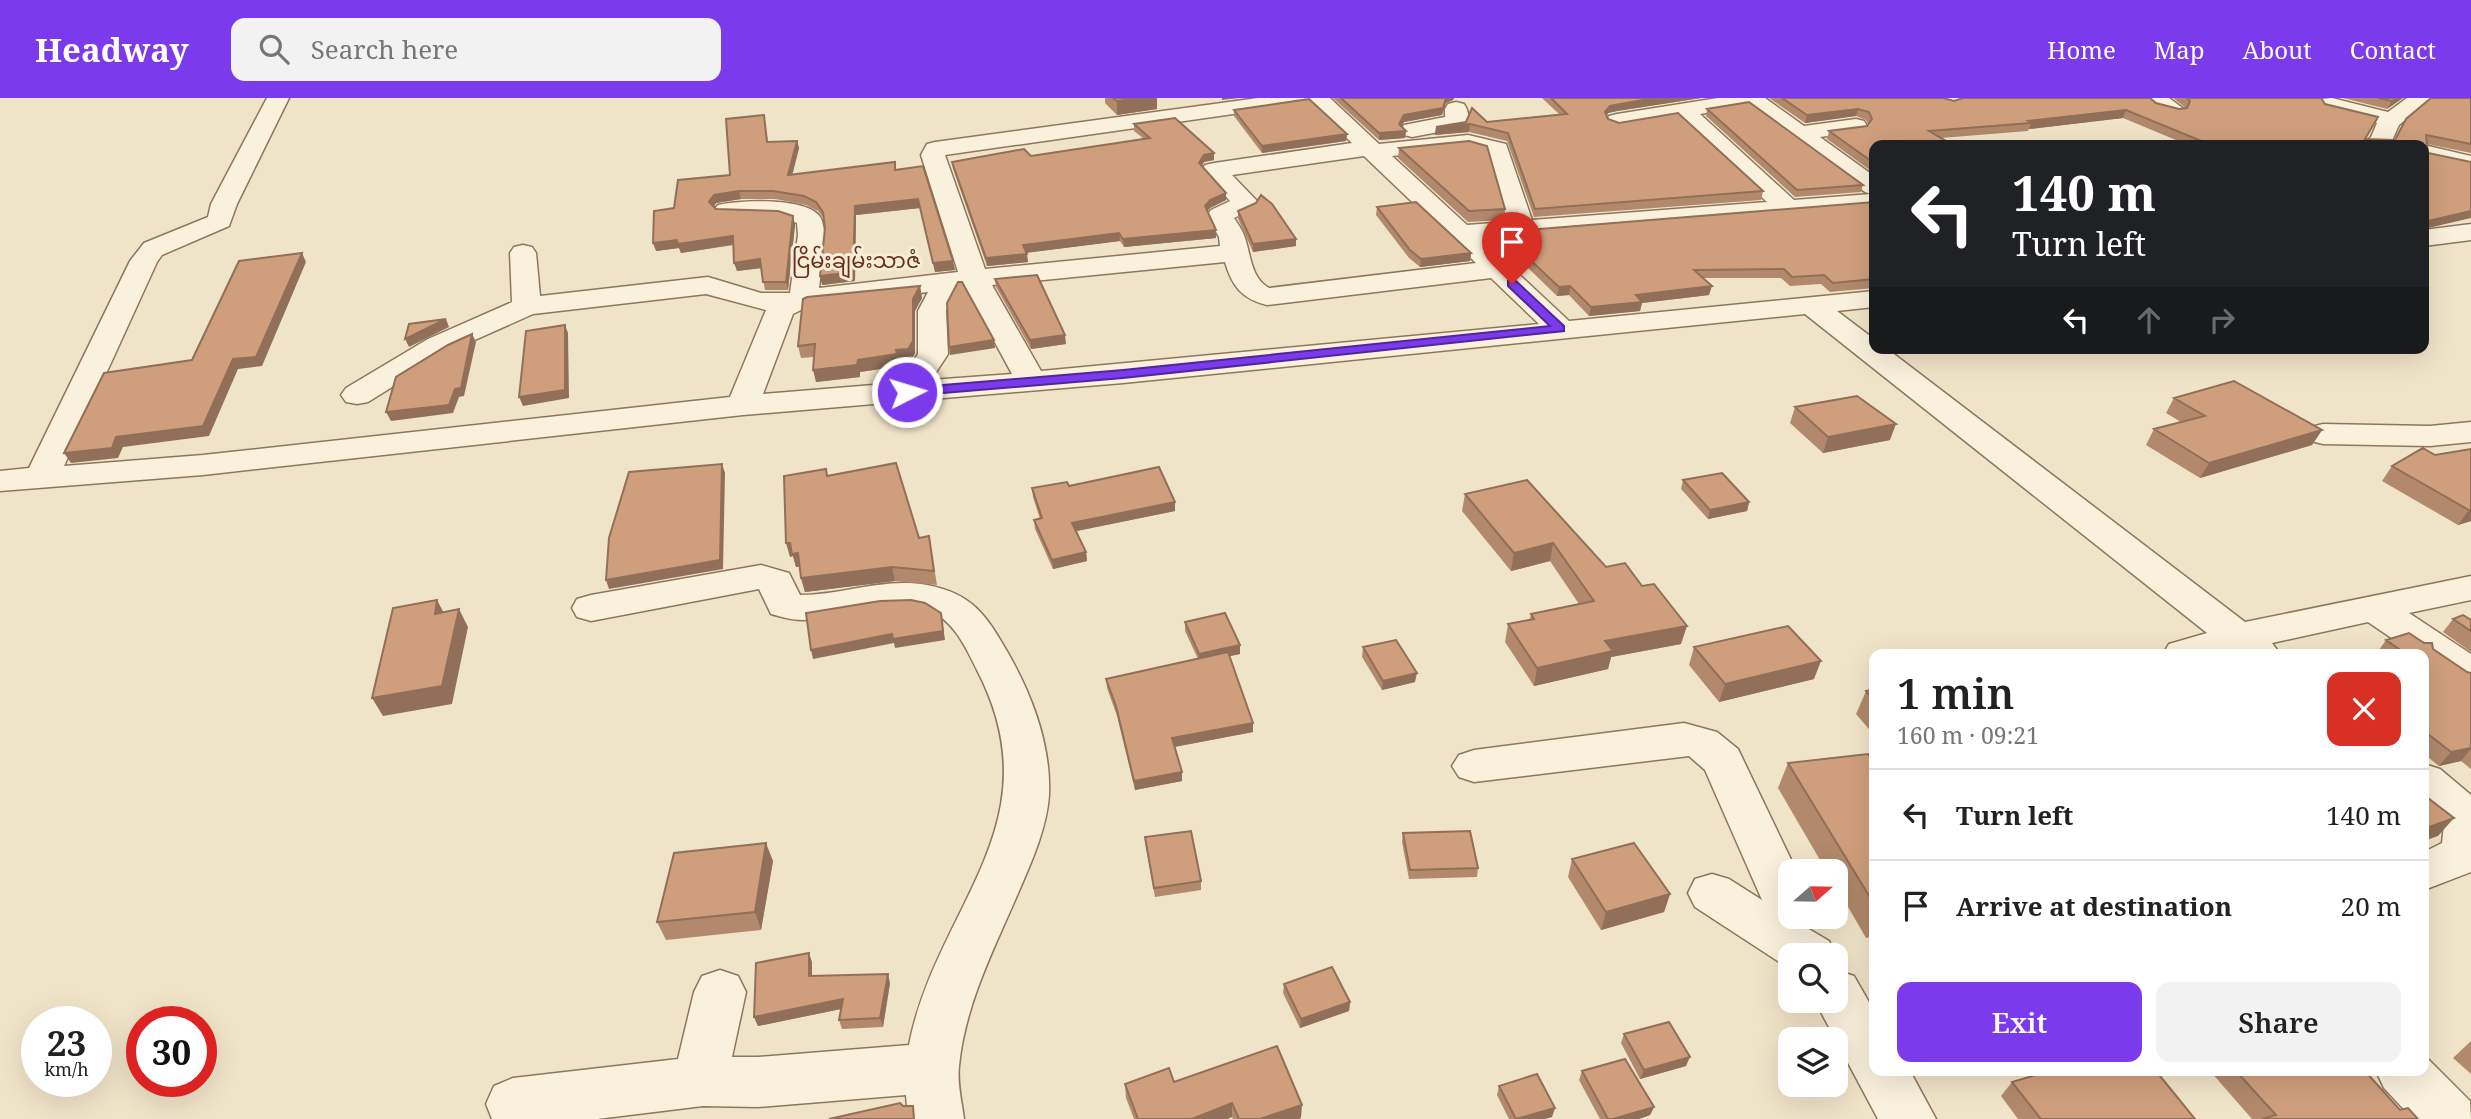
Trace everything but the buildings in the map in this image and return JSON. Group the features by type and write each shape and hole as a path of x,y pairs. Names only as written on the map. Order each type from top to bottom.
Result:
{"street":[{"path":"41,479 144,261 153,249 220,221 224,204 278,98"},
{"path":"1032,382 961,279 933,155 935,149 1306,98"},
{"path":"1317,98 1560,328"},
{"path":"2152,98 2173,109"},
{"path":"2330,104 2386,138 2421,98"},
{"path":"1617,121 1752,99 1869,183"},
{"path":"1456,109 1457,122 1368,146 1213,170 1246,203 1220,215 1232,237 1246,284 1257,296 1267,298 1496,269"},
{"path":"1684,112 1788,208"},
{"path":"1801,133 1856,126"},
{"path":"1368,146 1468,142 1497,149 1522,229"},
{"path":"2429,153 2471,163"},
{"path":"1458,234 1841,204 1869,212"},
{"path":"727,210 784,209 800,213 809,219 810,235 796,301 780,310 743,405"},
{"path":"2429,237 2471,232"},
{"path":"523,253 527,306"},
{"path":"357,395 439,345 527,306 708,285 758,301 796,301 961,279 1236,253"},
{"path":"907,392 933,354 932,311 961,279"},
{"path":"0,481 217,464 743,405 1032,382 1560,328 1821,313 1869,300"},
{"path":"1821,313 1869,349"},
{"path":"1875,354 2249,646"},
{"path":"2323,434 2430,436 2471,432"},
{"path":"592,608 761,577 776,582 785,605 798,609 870,597 918,594 957,609 970,622 998,668 1016,712 1025,761 1025,811 996,889 948,995 931,1068 936,1119"},
{"path":"2224,649 2249,646 2372,607 2471,588"},
{"path":"2372,607 2471,673"},
{"path":"1474,766 1684,739 1702,743 1723,760 1778,882"},
{"path":"2429,785 2466,817 2468,838 2463,855 2453,862 2429,869"},
{"path":"1712,893 1792,943"},
{"path":"703,1081 706,1050 720,992"},
{"path":"1848,1013 1869,1052"},
{"path":"513,1104 703,1081 758,1082 931,1068"},
{"path":"1883,1076 1908,1119"},
{"path":"2408,1076 2450,1119"}],"district":[{"name":"ငြိမ်းချမ်းသာဇံ","path":"856,260"}],"route":[{"path":"907,392 1123,374 1560,328 1512,284"}]}
